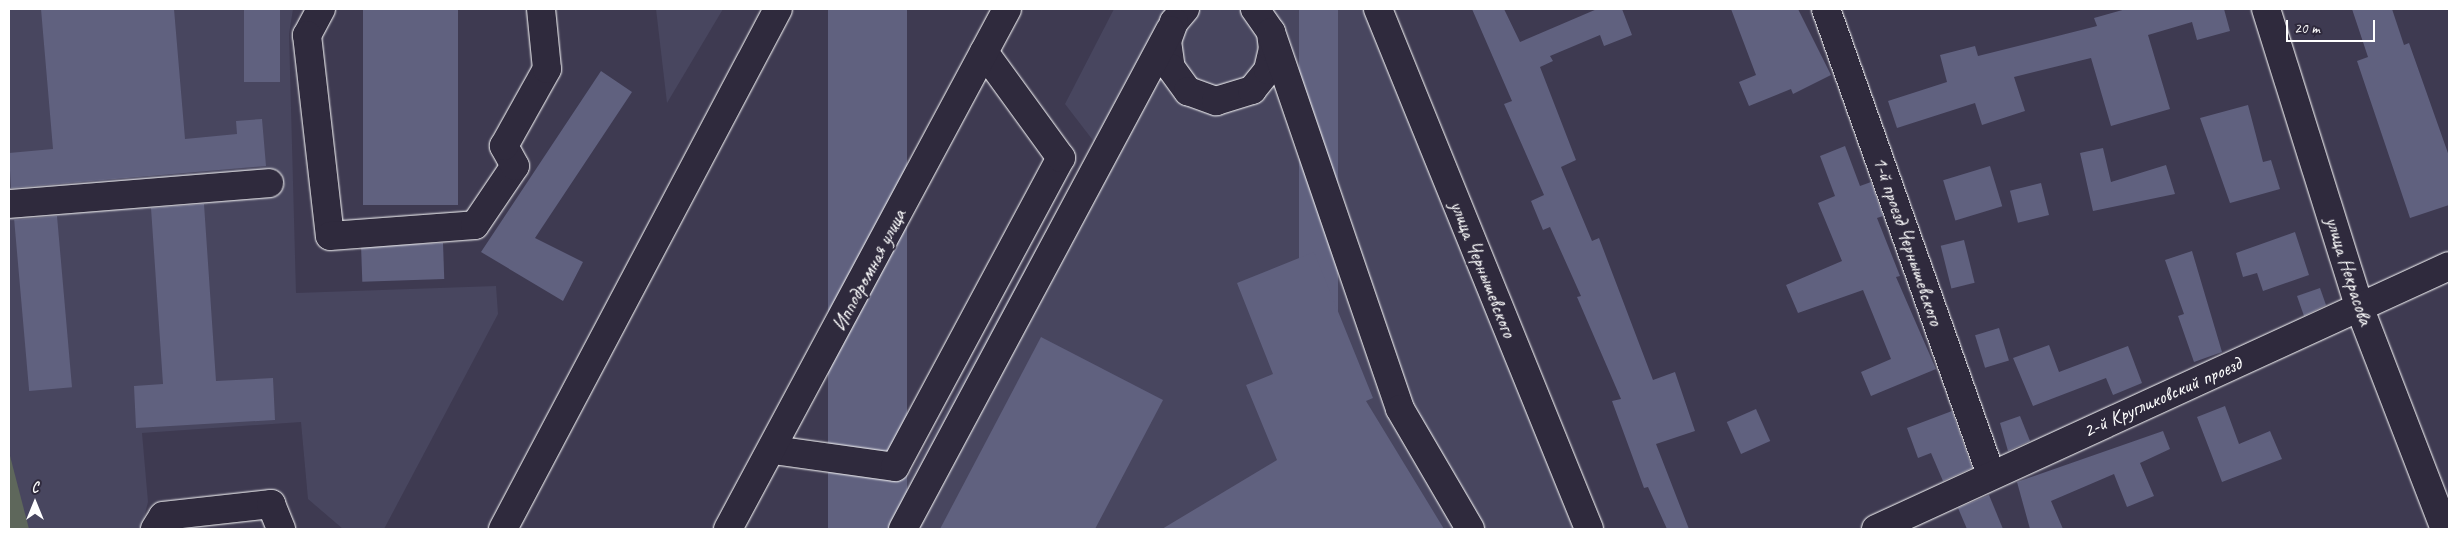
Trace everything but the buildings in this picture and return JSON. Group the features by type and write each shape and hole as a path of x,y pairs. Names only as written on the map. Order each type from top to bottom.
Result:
{"street":[{"path":"320,9 308,35 330,236 475,225 515,166 504,146 547,69 541,9"},
{"path":"503,529 778,9"},
{"name":"Ипподромная улица","path":"728,529 774,450 1007,9"},
{"path":"1255,9 1271,32 1400,409 1470,529"},
{"name":"улица Чернышевского","path":"1378,9 1589,529"},
{"name":"1-й проезд Чернышевского","path":"1826,9 1990,474"},
{"name":"улица Некрасова","path":"2266,9 2360,309 2445,529"},
{"path":"1177,20 1167,54 1178,80 1188,91 1216,101 1238,98 1262,80 1272,60 1271,32"},
{"path":"903,529 1177,20"},
{"path":"774,450 895,467 1061,158 984,52"},
{"path":"9,204 269,183"},
{"name":"2-й Кругликовский проезд","path":"1876,529 1990,474 2360,309 2449,266"},
{"path":"155,529 163,516 272,504 281,529"}],"shaded area":[{"path":"9,9 293,9 289,34 296,293 496,286 498,314 384,529 343,529 308,499 301,422 142,433 148,502 141,529 9,529"},
{"path":"656,9 723,9 667,103"},
{"path":"1114,9 1368,9 1573,529 830,529 851,491 897,497 1095,143 1065,104"}],"green space":[{"path":"9,452 29,529 9,529"}]}
